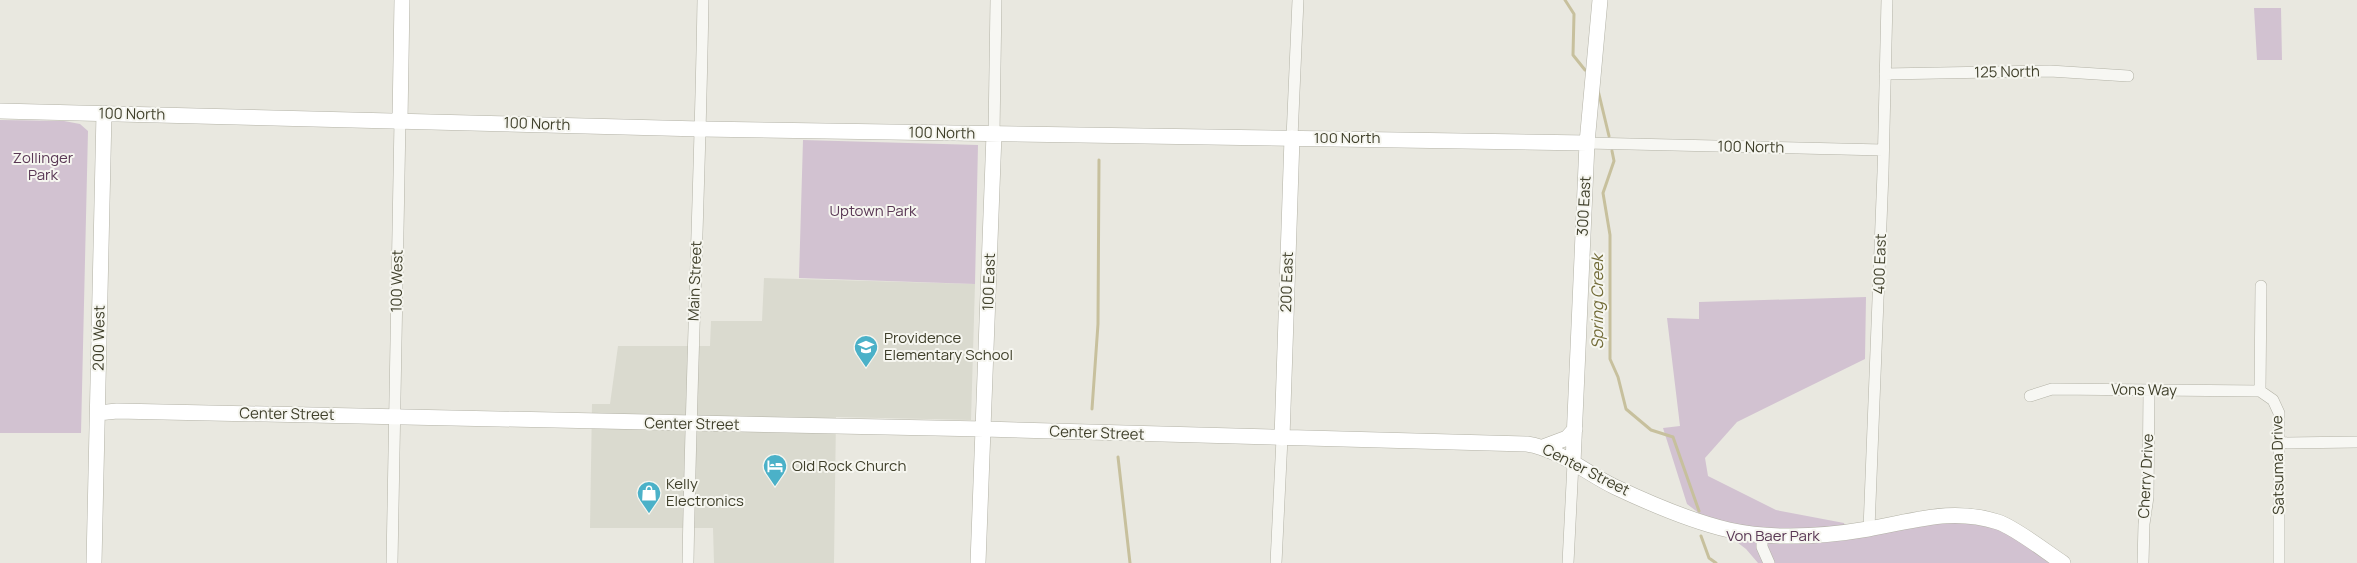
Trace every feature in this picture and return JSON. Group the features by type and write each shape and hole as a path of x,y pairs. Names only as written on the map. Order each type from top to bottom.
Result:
{"street":[{"name":"100 West","path":"392,563 402,0"},
{"name":"Main Street","path":"688,563 690,424 701,129 703,0"},
{"name":"100 East","path":"978,563 994,134 996,0"},
{"name":"200 East","path":"1276,563 1298,0"},
{"name":"300 East","path":"1568,563 1587,143 1600,0"},
{"name":"400 East","path":"1869,528 1887,0"},
{"name":"125 North","path":"1885,74 2050,71 2128,76"},
{"name":"100 North","path":"0,111 701,129 1587,143 1883,150"},
{"name":"200 West","path":"94,563 104,113"},
{"path":"2260,391 2261,286"},
{"name":"Vons Way","path":"2030,396 2052,389 2260,391"},
{"name":"Cherry Drive","path":"2143,563 2144,524 2148,497 2149,390"},
{"name":"Satsuma Drive","path":"2260,391 2273,400 2279,412 2279,563"},
{"name":"Center Street","path":"98,413 117,411 395,416 984,429 1527,444 1543,447 1615,486 1685,516 1728,530 1762,536 1813,537 1938,514 1968,514 2001,523 2063,563"},
{"path":"1543,447 1567,438 1574,429"},
{"path":"2278,443 2357,442"},
{"path":"1762,536 1762,547 1769,563"}],"shaded area":[{"path":"764,278 975,284 971,420 836,417 834,563 714,563 713,528 590,528 592,404 610,404 618,346 710,346 711,321 762,321"}],"green space":[{"path":"2254,8 2281,8 2282,60 2257,60"},
{"name":"Zollinger Park","path":"0,120 64,121 80,124 88,131 81,433 0,433"},
{"name":"Uptown Park","path":"803,140 978,145 975,284 799,278"},
{"name":"Von Baer Park","path":"1866,297 1865,359 1737,422 1705,458 1708,476 1776,510 1844,523 1849,539 1927,524 1966,523 2004,532 2022,542 2049,563 1758,563 1746,549 1687,504 1663,428 1680,426 1667,318 1699,319 1699,302"}],"waterway":[{"name":"Spring Creek","path":"1565,0 1574,14 1573,55 1585,70"},
{"name":"Spring Creek","path":"1597,86 1609,136"},
{"name":"Spring Creek","path":"1612,151 1614,161 1603,193 1610,235 1610,359 1618,377 1626,409 1651,430 1673,437 1699,511"},
{"path":"1092,409 1098,324 1099,160"},
{"path":"1118,457 1130,563"},
{"name":"Spring Creek","path":"1701,536 1709,558 1716,563"}],"place":[{"name":"Providence Elementary School","path":"866,368"},
{"name":"Old Rock Church","path":"775,487"},
{"name":"Kelly Electronics","path":"649,514"}]}
